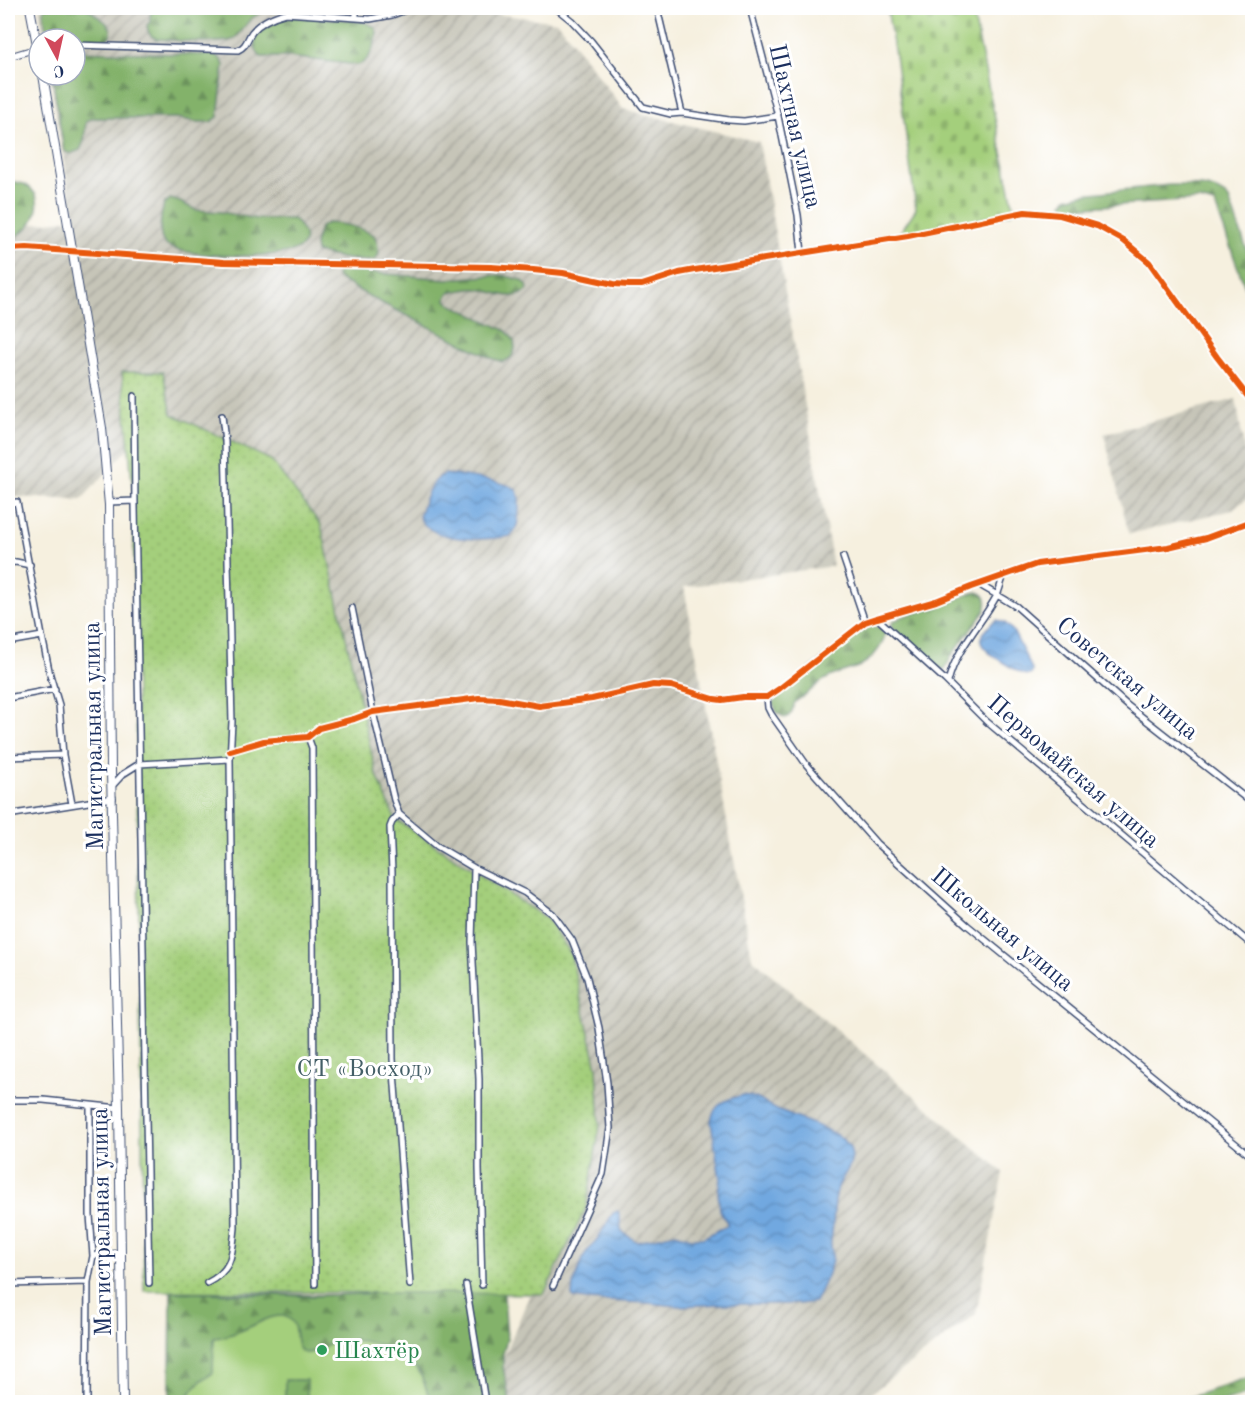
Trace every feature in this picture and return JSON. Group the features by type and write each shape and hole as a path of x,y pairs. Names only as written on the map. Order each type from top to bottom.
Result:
{"main road":[{"path":"30,8 34,27"},
{"name":"Магистральная улица","path":"45,87 102,428 109,502 123,1402"}],"street":[{"path":"356,8 356,17"},
{"path":"87,45 238,50 244,47 251,33 260,24 286,13 370,19 411,8"},
{"path":"556,8 591,41 643,107 671,114 682,113 729,120 744,121 778,116"},
{"path":"565,8 566,15"},
{"path":"657,8 682,113"},
{"name":"Шахтная улица","path":"750,8 778,116 798,215 802,253"},
{"path":"8,57 27,51"},
{"path":"8,249 72,250 224,262 491,267 563,273 629,285 642,285 679,273 908,236 1024,212 1060,214 1097,226 1124,241 1149,262 1252,402"},
{"path":"134,396 149,1283"},
{"path":"207,1283 217,1278 228,1264 235,1228 230,759 232,722 225,441 222,416"},
{"path":"109,502 135,501"},
{"path":"8,503 17,502 42,636 59,705 63,755 72,804"},
{"path":"230,751 264,741 308,738 319,728 373,712 479,698 499,699 525,705 548,705 592,699 653,685 671,686 722,700 767,697 865,622 936,601 1038,564 1168,547 1206,538 1252,521"},
{"path":"843,557 865,622"},
{"path":"8,563 30,565"},
{"path":"948,682 952,665 997,595 1004,575"},
{"name":"Советская улица","path":"978,584 1017,608 1128,706 1252,803"},
{"path":"352,608 373,712 399,814 437,846 474,868 525,893 553,914 572,940 587,978 599,1029 607,1083 610,1128 603,1174 553,1286"},
{"name":"Первомайская улица","path":"877,618 948,682 986,721 1252,945"},
{"path":"8,642 42,636"},
{"path":"8,698 55,690"},
{"name":"Школьная улица","path":"767,697 771,714 806,764 876,843 967,925 1252,1157"},
{"path":"308,738 312,748 315,1284"},
{"path":"8,757 63,755"},
{"path":"112,786 123,774 139,764 230,759"},
{"path":"8,815 112,798"},
{"path":"399,814 390,826 393,1048 410,1285"},
{"path":"474,868 472,942 479,1079 482,1285"},
{"path":"8,1100 43,1100 118,1108"},
{"name":"Магистральная улица","path":"87,1402 88,1282 93,1256 90,1215 90,1106"},
{"path":"93,1256 121,1253"},
{"path":"8,1284 88,1282"},
{"path":"466,1285 484,1402"},
{"path":"1242,1402 1252,1399"}],"shaded area":[{"path":"39,8 452,8 558,22 623,109 759,142 833,566 684,587 752,958 1003,1172 976,1314 859,1402 504,1402 499,1369 586,1158 370,820 159,415 81,500 8,498 8,227 73,219 52,87 87,87 87,27 42,27"},
{"path":"1236,399 1252,495 1232,510 1129,534 1104,434"}],"green space":[{"path":"79,7 87,9 107,23 111,33 105,41 87,40 87,27 46,27 44,8"},
{"path":"151,8 276,8 254,17 232,40 207,42 153,37 147,25 150,22"},
{"path":"294,8 347,8 342,12"},
{"path":"887,8 972,8 1013,205 1011,213 899,234 916,209"},
{"path":"292,17 345,20 371,25 377,32 372,52 358,65 289,57 261,57 255,47 256,36 272,23"},
{"path":"87,51 214,55 220,58 224,65 218,117 211,122 177,118 92,118 86,121 84,141 80,150 70,154 64,151 54,87 87,87"},
{"path":"8,181 26,185 32,190 36,196 37,209 27,228 8,240"},
{"path":"1169,185 1209,188 1217,190 1229,199 1252,264 1252,307 1214,204 1200,200 1069,208 1063,202 1067,198 1082,194"},
{"path":"170,199 196,210 257,219 294,219 303,232 305,240 301,247 275,254 210,255 174,249 165,244 160,230 164,204"},
{"path":"327,223 351,226 374,235 379,254 375,260 353,260 316,252 315,244 320,227"},
{"path":"338,270 447,279 501,275 522,280 528,290 517,296 471,289 449,293 446,300 505,330 514,341 515,349 512,356 503,362 491,358 337,278"},
{"name":"СТ «Восход»","path":"122,372 163,372 172,414 271,460 321,525 376,773 395,819 547,919 570,952 597,1067 600,1125 586,1208 544,1294 144,1291 133,493"},
{"path":"977,592 986,599 985,611 952,655 945,669 937,668 892,627 892,623 897,619"},
{"path":"872,626 877,626 885,634 878,650 870,659 860,666 833,675 820,683 795,702 788,717 785,718 777,713 773,703 778,695 843,642"},
{"path":"443,1290 502,1291 507,1339 503,1354 503,1367 510,1402 431,1402 418,1371 394,1351 376,1344 346,1341 336,1342 306,1353 298,1346 292,1321 280,1316 268,1318 248,1328 214,1338 213,1373 196,1385 186,1402 170,1402 171,1292 312,1296"},
{"name":"Шахтёр","path":"171,1292 467,1298 481,1402 170,1402"},
{"path":"1252,1376 1252,1393 1222,1402 1176,1402"},
{"path":"285,1380 307,1380 307,1402 285,1402"}],"water":[{"path":"445,474 495,481 513,487 517,491 519,500 516,527 511,536 488,539 461,538 435,532 426,526 419,517 425,498 435,481"},
{"path":"997,620 1005,623 1013,631 1032,669 1030,675 1019,672 990,654 983,645 981,636"},
{"path":"743,1095 828,1131 846,1142 850,1148 852,1154 850,1165 836,1196 831,1265 815,1302 679,1306 574,1298 572,1296 573,1285 585,1254 613,1213 618,1211 621,1231 637,1242 676,1233 691,1238 703,1238 728,1225 720,1210 718,1192 720,1179 711,1121 718,1106 727,1100"}],"cycle path":[{"path":"8,249 27,248 224,262 491,267 563,273 614,284 642,285 679,273 908,236 1025,212 1060,215 1097,226 1124,241 1149,262 1252,402"},
{"path":"230,751 264,741 308,737 319,728 373,712 479,698 539,706 592,699 653,685 671,686 722,700 767,697 865,622 936,601 1037,564 1168,547 1206,538 1252,521"}],"place":[{"name":"Шахтёр","path":"322,1350"}]}
